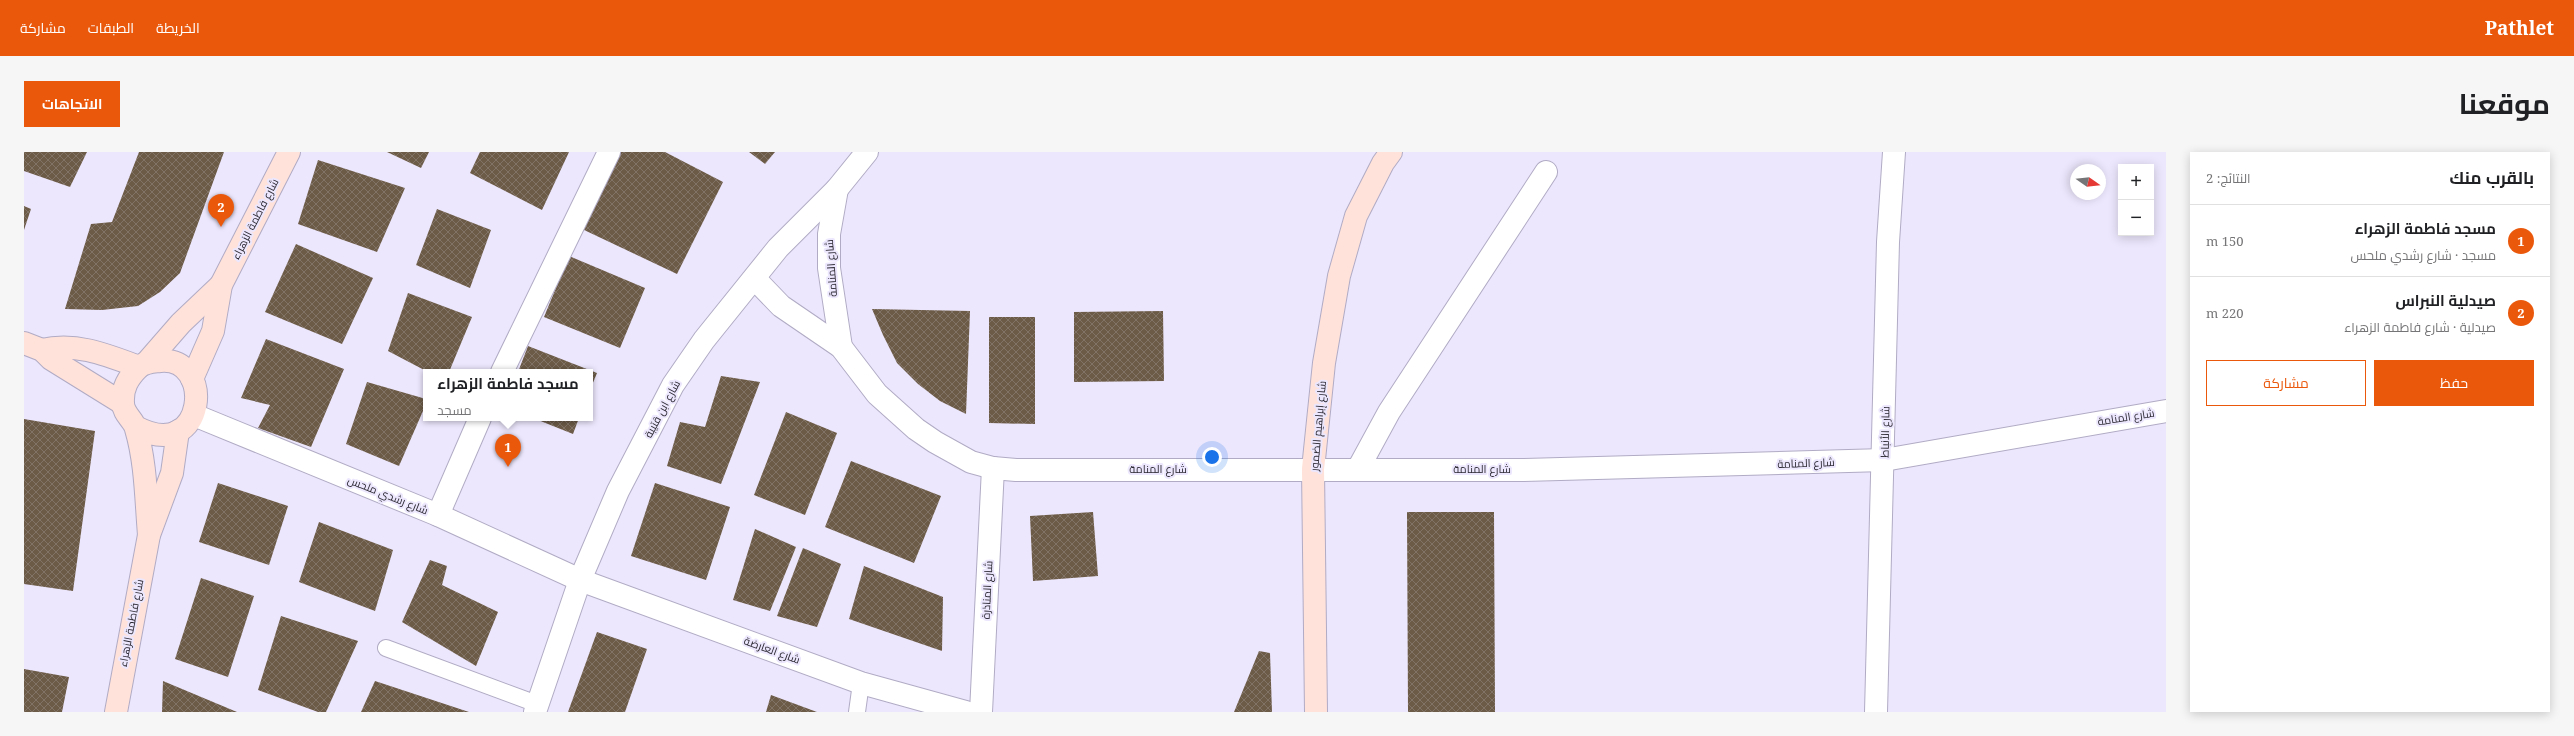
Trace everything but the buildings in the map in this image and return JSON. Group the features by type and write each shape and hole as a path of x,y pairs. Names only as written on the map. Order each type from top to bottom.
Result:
{"street":[{"name":"شارع فاطمة الزهراء","path":"192,379 213,331 221,285 289,152"},
{"path":"503,369 609,152"},
{"name":"شارع ابن قتيبة","path":"536,708 580,580 618,491 673,385 704,340 778,248 837,189 867,152"},
{"name":"شارع إبراهيم الضمور","path":"1316,712 1313,469 1324,363 1339,276 1356,216 1383,163 1391,152"},
{"name":"شارع الأنباط","path":"1876,712 1884,460 1888,242 1894,152"},
{"path":"1358,469 1389,412 1546,172"},
{"name":"شارع المنامة","path":"837,189 829,234 829,268 841,346"},
{"name":"شارع المنامة","path":"754,279 781,306 841,346 877,394 916,429 964,458 993,468 1016,470 1523,470 1884,460 2166,411"},
{"name":"شارع فاطمة الزهراء","path":"143,364 181,322 221,285"},
{"path":"33,347 70,346 143,364 164,360 180,366 192,379 196,390 197,402 194,415 187,424 178,431 164,436 149,434 136,427 127,416 122,403 125,383 143,364"},
{"path":"33,347 122,403"},
{"name":"شارع رشدي ملحس","path":"194,415 438,515 580,580"},
{"path":"438,515 479,421"},
{"name":"شارع فاطمة الزهراء","path":"136,427 145,482 149,535"},
{"name":"شارع فاطمة الزهراء","path":"116,712 149,535 172,473 178,431"},
{"name":"شارع المناذرة","path":"981,712 993,468"},
{"name":"شارع العارضة","path":"580,580 861,683 966,712"}],"lane":[{"path":"386,648 536,708"},
{"path":"857,712 861,683"}],"place":[{"name":"صيدلية النبراس","path":"221,227"},
{"name":"مسجد فاطمة الزهراء","path":"508,467"}]}
